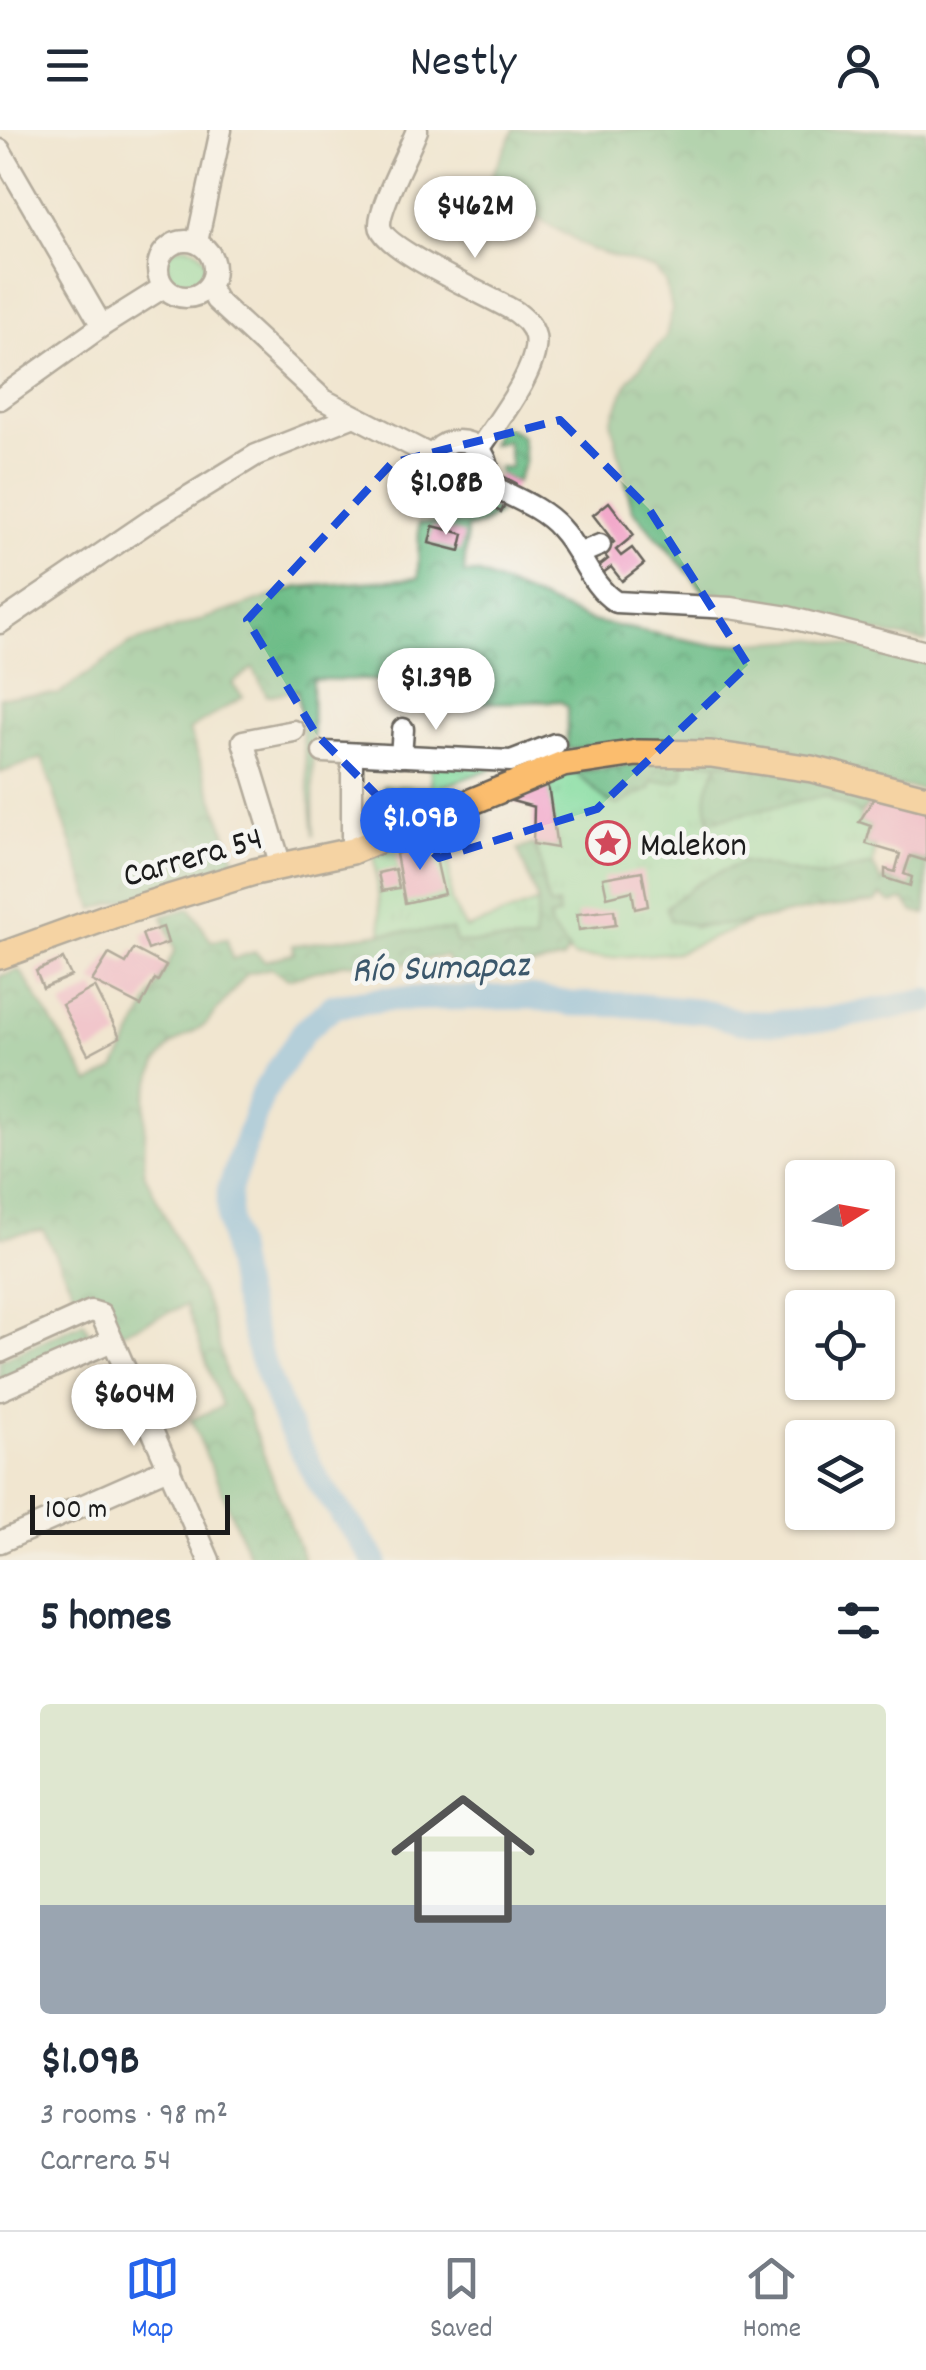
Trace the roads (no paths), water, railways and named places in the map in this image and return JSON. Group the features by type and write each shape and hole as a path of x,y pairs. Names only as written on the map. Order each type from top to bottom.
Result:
{"main road":[{"name":"Carrera 54","path":"0,956 113,915 281,866 352,851 562,764 637,752 711,754 795,766 926,798"}],"street":[{"path":"197,242 221,130"},
{"path":"417,130 382,209 382,233 403,252 516,312 530,324 535,336 532,361 480,448"},
{"path":"0,150 102,326"},
{"path":"209,286 192,297 180,297 164,287 157,266 162,252 179,241 197,242 211,255 214,266 209,286 216,300 299,379 324,400 432,456"},
{"path":"0,399 164,287"},
{"path":"0,623 157,516 256,455 352,416"},
{"path":"461,440 480,448 488,464 481,492 464,501 444,498 428,475 432,456 452,441 461,440"},
{"path":"486,483 558,524 590,549 602,594 616,602 731,608 788,617 926,652"},
{"path":"401,756 402,728"},
{"path":"281,866 243,741 294,731"},
{"path":"323,752 511,762 555,744"},
{"path":"352,754 352,851"},
{"path":"0,1352 96,1310 101,1314 209,1560"},
{"path":"0,1390 112,1341"},
{"path":"0,1542 170,1467"}],"waterway":[{"name":"Río Sumapaz","path":"375,1560 319,1482 284,1417 242,1293 229,1221 229,1191 262,1094 304,1031 333,1006 385,999 531,997 571,1004 708,1012 739,1022 767,1023 824,1020 926,1001"}],"place":[{"name":"Malekon","path":"608,843"}]}
